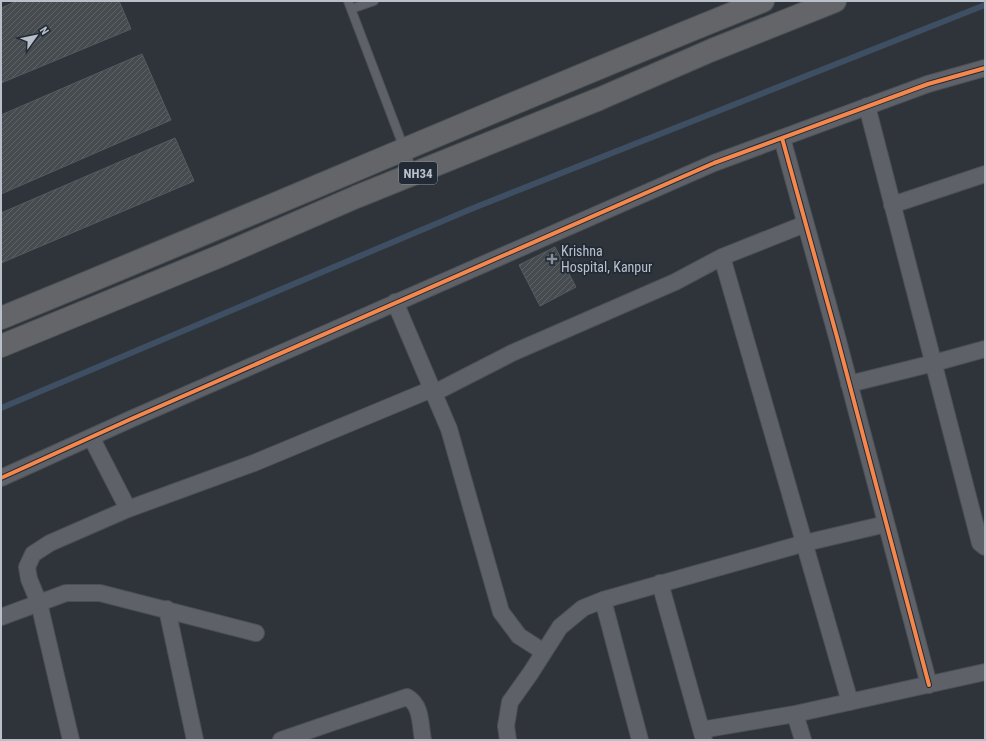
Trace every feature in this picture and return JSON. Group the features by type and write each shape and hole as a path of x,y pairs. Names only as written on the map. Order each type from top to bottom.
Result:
{"highway":[{"name":"NH34","path":"1,318 188,242 622,57 763,1"},
{"name":"NH34","path":"1,346 712,50 835,1"}],"street":[{"path":"1,478 395,302 714,163 928,84 985,68"},
{"path":"866,106 980,543 985,547"},
{"path":"782,138 929,685"},
{"path":"892,205 985,174"},
{"path":"71,740 39,603 29,580 27,567 33,554 50,543 128,509 254,463 433,391 512,353 675,282 722,257 805,224"},
{"path":"722,257 850,702"},
{"path":"395,302 449,429 501,612 519,636 544,652"},
{"path":"849,384 985,349"},
{"path":"91,437 128,509"},
{"path":"508,740 506,726 510,702 560,627 582,608 603,600 660,583 805,543 886,524"},
{"path":"660,583 703,735 985,672"},
{"path":"1,617 66,593 100,593 256,633"},
{"path":"603,600 640,740"},
{"path":"167,609 195,740"},
{"path":"281,740 407,697 413,700 417,705 423,740"},
{"path":"795,714 803,740"}],"lane":[{"path":"374,1 349,5 414,175"}],"building":[{"path":"17,1 119,1 131,29 1,83 1,8"},
{"path":"142,54 171,120 1,194 1,115"},
{"path":"175,138 194,181 1,263 1,213"},
{"path":"555,247 576,287 540,306 519,265"}],"waterway":[{"path":"1,408 471,209 985,5"}],"cycle path":[{"path":"1,478 131,419 714,163 928,84 985,68"},
{"path":"782,138 837,337 929,685"}],"place":[{"name":"Krishna Hospital, Kanpur","path":"552,259"}]}
